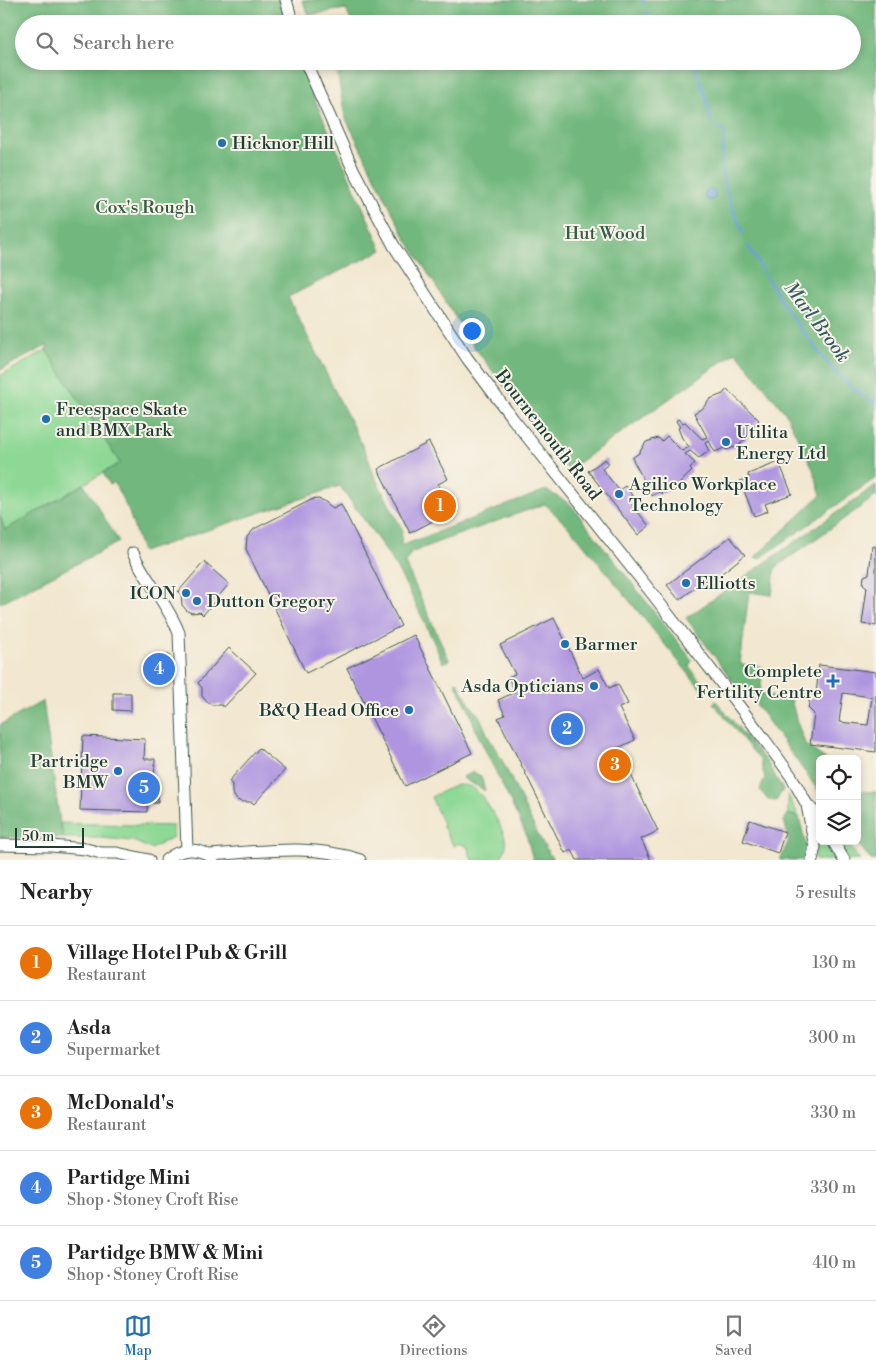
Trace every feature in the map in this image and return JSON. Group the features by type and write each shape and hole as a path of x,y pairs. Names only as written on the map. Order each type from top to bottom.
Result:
{"street":[{"path":"286,0 290,15"},
{"name":"Bournemouth Road","path":"309,70 352,169 394,246 467,358 513,420 651,592 759,732 791,776 806,802 816,813"},
{"path":"133,553 140,569 165,606 179,633 187,850"},
{"name":"Bournemouth Road","path":"806,802 815,847 812,860"},
{"path":"0,845 86,849 148,860"},
{"path":"835,845 844,860"},
{"path":"166,860 178,851 187,850 198,850 212,857 244,851 308,851 360,860"},
{"path":"258,860 276,851"},
{"path":"102,853 112,860"}],"green space":[{"name":"Cox's Rough","path":"0,0 280,0 284,15 15,15 15,70 303,70 382,250 288,297 402,529 401,546 546,490 570,504 692,660 689,666 705,687 701,689 576,535 545,504 411,553 405,563 449,660 443,663 418,608 397,569 340,486 142,552 129,512 114,482 110,485 103,473 120,463 46,350 48,345 0,370"},
{"name":"Hut Wood","path":"302,0 876,0 876,478 759,559 755,557 821,495 813,469 786,414 736,352 568,470 475,348 405,237 345,117 338,76 350,70 861,70 861,15 348,15 346,9 309,15"},
{"path":"336,70 352,70 338,76"},
{"name":"Freespace Skate and BMX Park","path":"46,350 120,463 5,530 0,516 0,376"},
{"path":"84,484 119,542 0,603 0,516 5,530"},
{"path":"876,485 876,496 775,568 772,595 749,592 740,664 763,667 760,693 782,699 791,699 806,746 820,755 816,755 816,787 753,700 732,680 686,618"},
{"path":"457,681 469,703 480,717 538,835 553,860 533,860 526,834 477,733 469,710 455,682"},
{"path":"43,701 60,823 64,838 0,837 0,725"},
{"path":"716,701 767,762 783,790 776,801 768,800 760,790 765,778 760,760 713,703"},
{"path":"473,772 481,776 485,791 462,777"},
{"path":"456,785 470,786 476,790 482,796 498,822 506,843 504,852 498,860 472,860 467,846 458,843 454,847 442,825 431,797"},
{"path":"861,791 876,792 876,860 871,860 859,845 861,845"},
{"path":"788,794 799,817 788,814"},
{"path":"788,814 799,817 806,846 804,860 780,860 789,840 784,821"},
{"path":"60,823 173,826 173,837 151,849 133,841 102,838 64,838"},
{"path":"816,829 816,845 825,845 834,860 815,860"},
{"path":"838,845 848,845 860,860 847,860"}],"water":[{"path":"710,189 716,195 710,201 704,195"}],"building":[{"name":"Utilita Energy Ltd","path":"727,389 759,420 754,425 757,428 738,446 726,450 724,448 715,452 709,441 705,443 709,451 699,458 690,451 685,454 695,463 690,469 692,471 675,488 662,494 661,491 652,496 632,458 639,453 646,442 658,438 662,441 667,436 682,451 689,447 682,438 678,428 680,427 676,421 678,419 683,423 685,422 702,439 707,437 694,413 703,408 710,399 723,394"},
{"path":"429,442 448,479 438,484 452,511 410,533 378,469"},
{"name":"Agilico Workplace Technology","path":"605,459 609,464 602,469 619,490 625,486 634,498 628,499 649,526 638,535 588,471"},
{"path":"779,462 792,494 765,504 768,511 754,516 740,481 749,478 748,474"},
{"path":"315,498 324,501 333,508 341,504 401,626 306,673 246,549 247,537 254,529"},
{"path":"730,537 745,555 708,584 705,580 679,600 667,585"},
{"path":"872,546 876,547 876,626 862,624 867,587 863,584 864,576 869,574"},
{"path":"204,562 229,584 203,615 200,612 192,613 187,611 182,605 181,594 178,592"},
{"path":"554,618 583,678 599,669 609,688 618,684 628,704 619,708 635,740 618,748 658,831 641,839 651,860 577,860 572,850 565,853 498,718 505,715 498,700 515,692 508,677 515,674 500,645"},
{"name":"B&Q Head Office","path":"414,635 472,753 405,786 347,668"},
{"path":"229,648 256,673 224,707 212,705 202,696 202,688 198,683"},
{"path":"169,655 169,682 150,682 149,656"},
{"path":"819,665 876,672 876,752 810,744 814,714 808,708 809,699 816,695","holes":["843,693 872,697 868,725 839,722"]},
{"path":"113,693 131,693 131,711 113,710"},
{"name":"Partridge BMW","path":"83,736 145,739 144,759 155,759 154,784 148,784 148,791 158,791 158,803 147,803 147,812 80,810"},
{"path":"259,748 285,770 254,804 252,802 242,802 237,800 232,793 232,785 229,781"},
{"path":"750,820 785,832 778,853 743,841"}],"waterway":[{"name":"Marl Brook","path":"642,0 644,4"},
{"name":"Marl Brook","path":"696,70 706,98 711,121"},
{"name":"Marl Brook","path":"715,126 724,131 722,171 729,198 743,233"},
{"name":"Marl Brook","path":"748,246 786,309 826,362 849,385 876,404"}],"place":[{"name":"Hicknor Hill","path":"222,143"},
{"name":"Freespace Skate and BMX Park","path":"46,419"},
{"name":"Utilita Energy Ltd","path":"726,442"},
{"name":"Agilico Workplace Technology","path":"619,494"},
{"name":"Village Hotel Pub & Grill","path":"440,506"},
{"name":"Elliotts","path":"686,583"},
{"name":"ICON","path":"186,593"},
{"name":"Dutton Gregory","path":"197,601"},
{"name":"Barmer","path":"565,644"},
{"name":"Partidge Mini","path":"159,669"},
{"name":"Complete Fertility Centre","path":"833,681"},
{"name":"Asda Opticians","path":"594,686"},
{"name":"B&Q Head Office","path":"409,710"},
{"name":"Asda","path":"567,729"},
{"name":"McDonald's","path":"615,765"},
{"name":"Partridge BMW","path":"118,771"},
{"name":"Partidge BMW & Mini","path":"144,788"}]}
